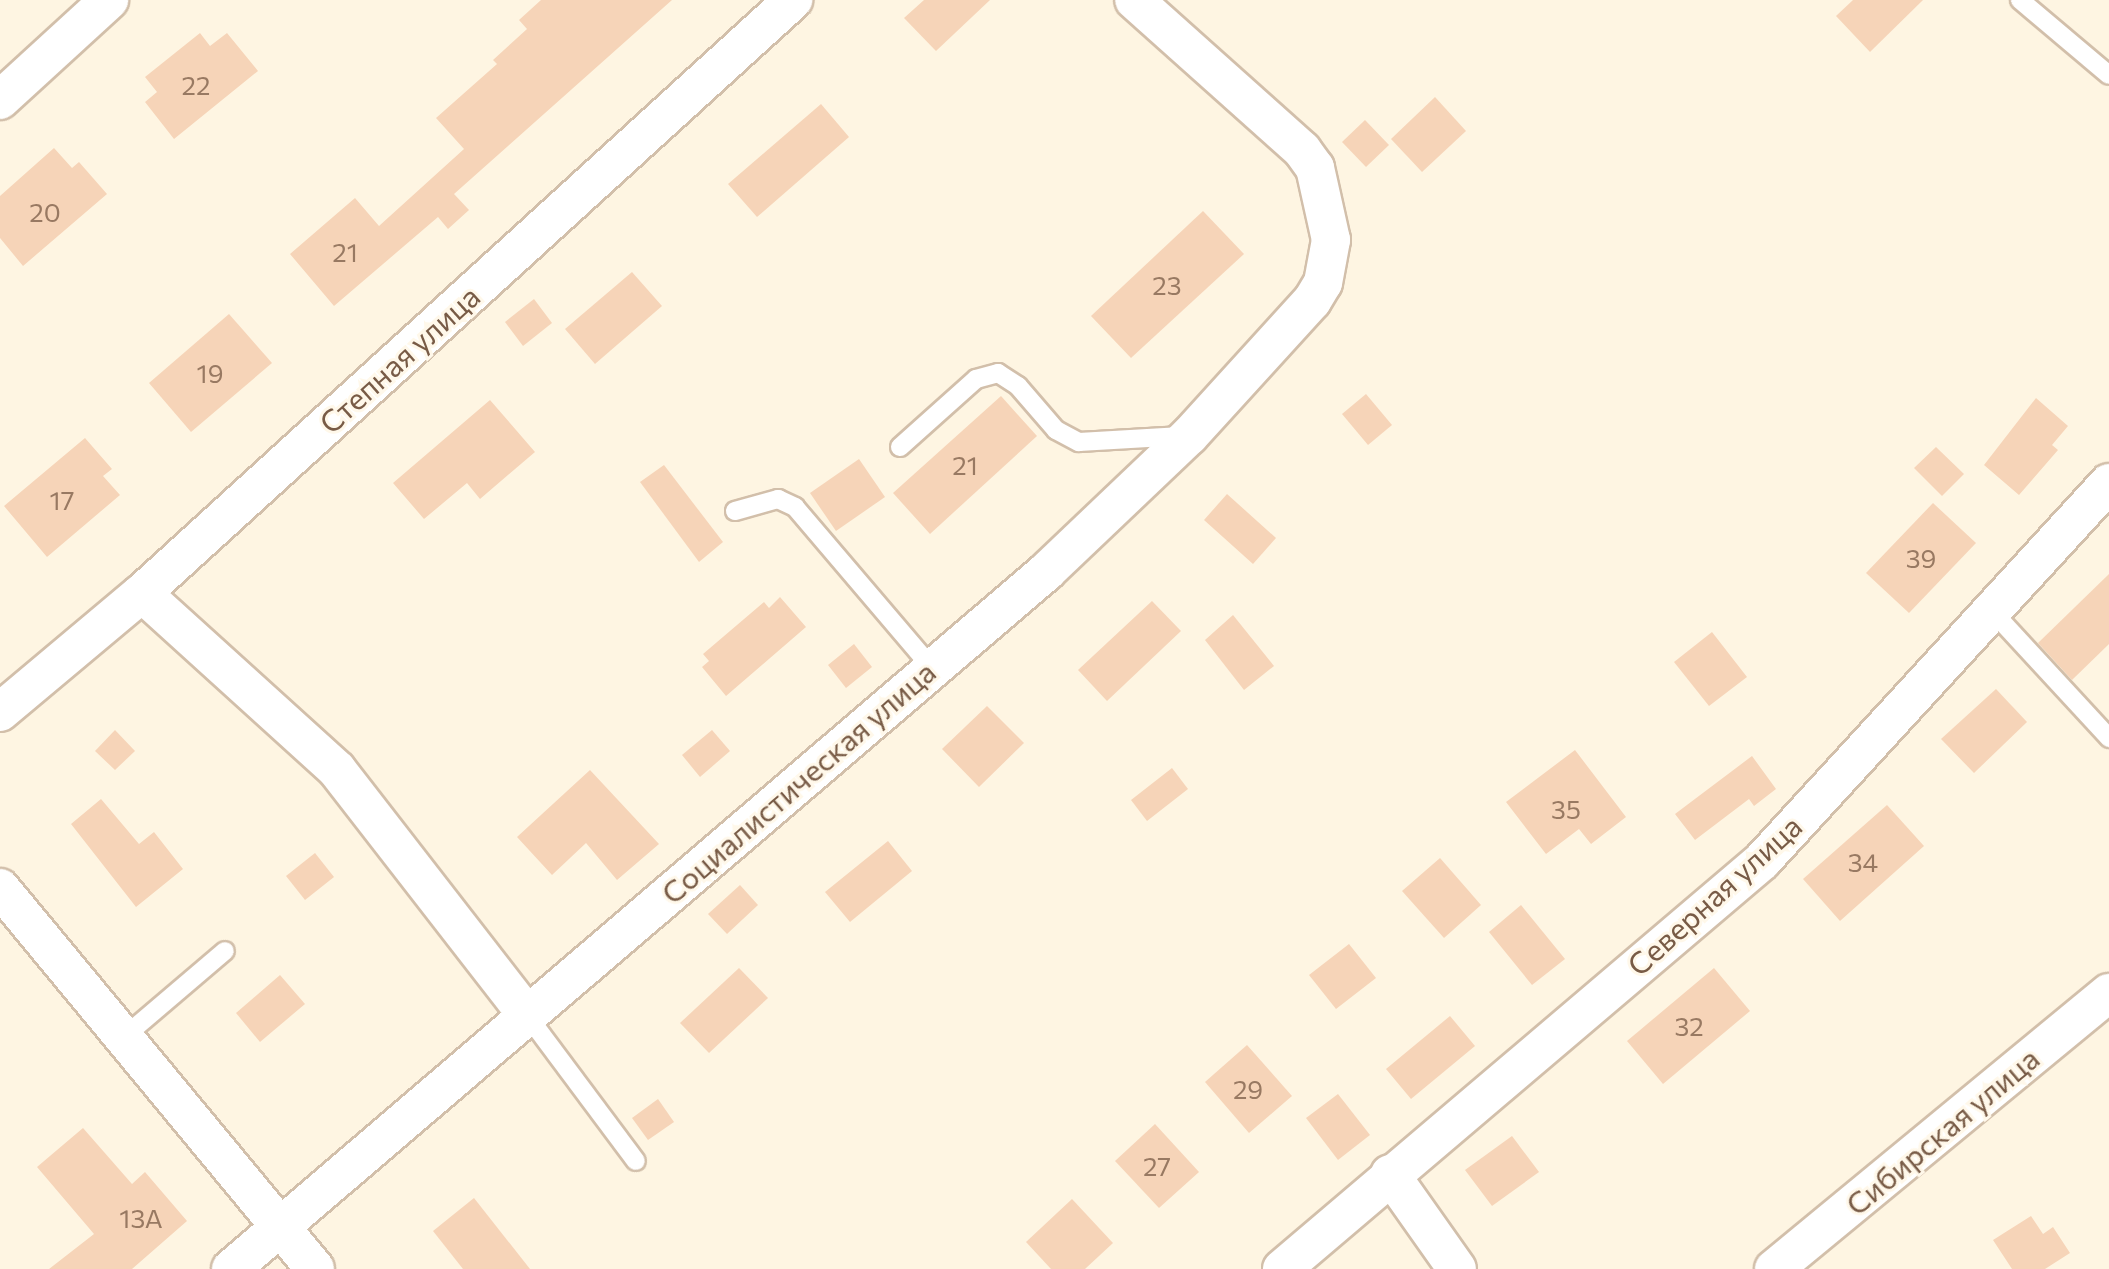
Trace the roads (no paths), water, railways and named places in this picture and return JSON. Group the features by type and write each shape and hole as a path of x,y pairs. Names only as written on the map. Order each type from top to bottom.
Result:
{"street":[{"path":"0,100 109,0"},
{"name":"Степная улица","path":"0,712 142,593 793,0"},
{"name":"Социалистическая улица","path":"231,1269 277,1226 1047,571 1189,436 1312,301 1328,263 1328,213 1315,168 1302,150 1134,0"},
{"name":"Северная улица","path":"1282,1269 1390,1174 1762,861 2109,483"},
{"path":"142,593 337,770 527,1015"},
{"path":"0,888 315,1269"},
{"name":"Сибирская улица","path":"1774,1269 2109,993"},
{"path":"1390,1174 1457,1269"}],"lane":[{"path":"2020,0 2109,75"},
{"path":"900,447 976,379 998,373 1018,386 1056,430 1079,442 1189,436"},
{"path":"735,511 778,499 795,507 931,667"},
{"path":"1992,611 2109,738"},
{"path":"125,1036 225,951"},
{"path":"527,1015 636,1161"}]}
